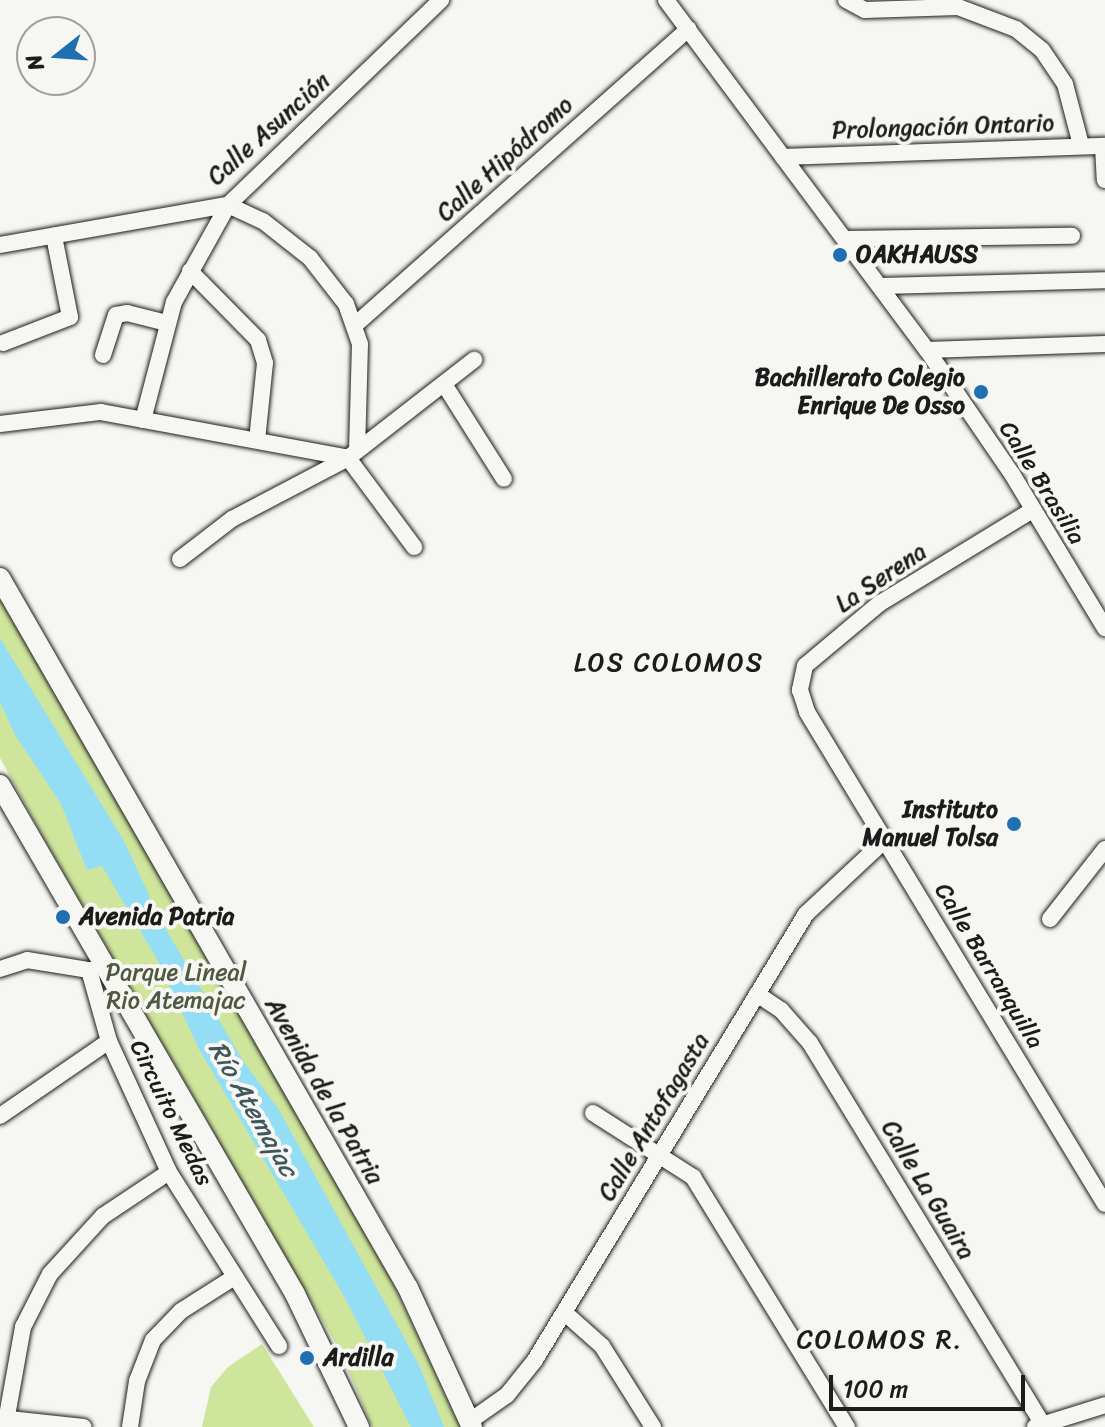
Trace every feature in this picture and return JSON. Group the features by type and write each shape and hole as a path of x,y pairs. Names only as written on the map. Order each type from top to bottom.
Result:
{"main road":[{"name":"Avenida de la Patria","path":"0,578 408,1288 471,1424"},
{"path":"0,785 93,963 295,1294 359,1427"}],"street":[{"name":"Calle Asunción","path":"0,245 228,205 441,0"},
{"name":"Calle Brasilia","path":"666,0 927,350 1012,474 1031,511 1105,628"},
{"path":"846,0 865,10 966,9 1016,29 1042,50 1065,84 1081,145"},
{"name":"Calle Hipódromo","path":"355,325 688,29"},
{"path":"1104,146 1105,180"},
{"name":"Prolongación Ontario","path":"783,157 1104,146"},
{"path":"143,420 167,323 190,271 228,205 263,221 310,258 331,281 355,325 361,377 353,454 414,547"},
{"path":"3,343 70,317 54,236"},
{"path":"846,239 1072,236"},
{"path":"190,271 258,340 265,363 257,440"},
{"path":"881,286 1105,280"},
{"path":"103,355 116,315 127,313 167,323"},
{"path":"927,350 1105,344"},
{"path":"180,559 232,519 353,454 474,360"},
{"path":"444,384 504,479"},
{"path":"0,424 101,412 353,454"},
{"name":"La Serena","path":"807,712 799,678 836,638 880,603 1031,511"},
{"name":"Calle Barranquilla","path":"807,712 1105,1204"},
{"name":"Calle Antofagasta","path":"471,1424 523,1378 813,905 885,840"},
{"path":"1050,919 1105,849"},
{"path":"0,969 27,960 93,963"},
{"name":"Circuito Medas","path":"93,963 109,1041 169,1172 233,1278 279,1346"},
{"name":"Calle La Guaira","path":"757,994 781,1010 810,1043 1039,1426"},
{"path":"0,1116 109,1041"},
{"path":"593,1113 684,1168 703,1189 847,1427"},
{"path":"84,1427 4,1421 23,1327 50,1274 103,1216 169,1172"},
{"path":"130,1427 137,1381 153,1340 181,1311 233,1278"},
{"path":"565,1313 602,1346 653,1427"},
{"path":"1039,1426 1105,1405"}],"green space":[{"name":"Parque Lineal Rio Atemajac","path":"0,597 393,1283 460,1427 372,1427 339,1349 45,840 0,758"},
{"path":"262,1344 314,1427 202,1427 211,1387 228,1367"}],"water":[{"name":"Río Atemajac","path":"0,638 124,841 161,921 242,1059 279,1110 419,1365 444,1427 411,1427 345,1298 199,1049 157,959 102,866 87,870 61,804 15,735 0,702"}],"place":[{"name":"OAKHAUSS","path":"840,255"},
{"name":"Bachillerato Colegio Enrique De Osso","path":"981,392"},
{"name":"Instituto Manuel Tolsa","path":"1014,824"},
{"name":"Avenida Patria","path":"63,917"},
{"name":"Ardilla","path":"307,1358"}],"district":[{"name":"LOS COLOMOS","path":"669,663"},
{"name":"COLOMOS R.","path":"880,1340"}]}
